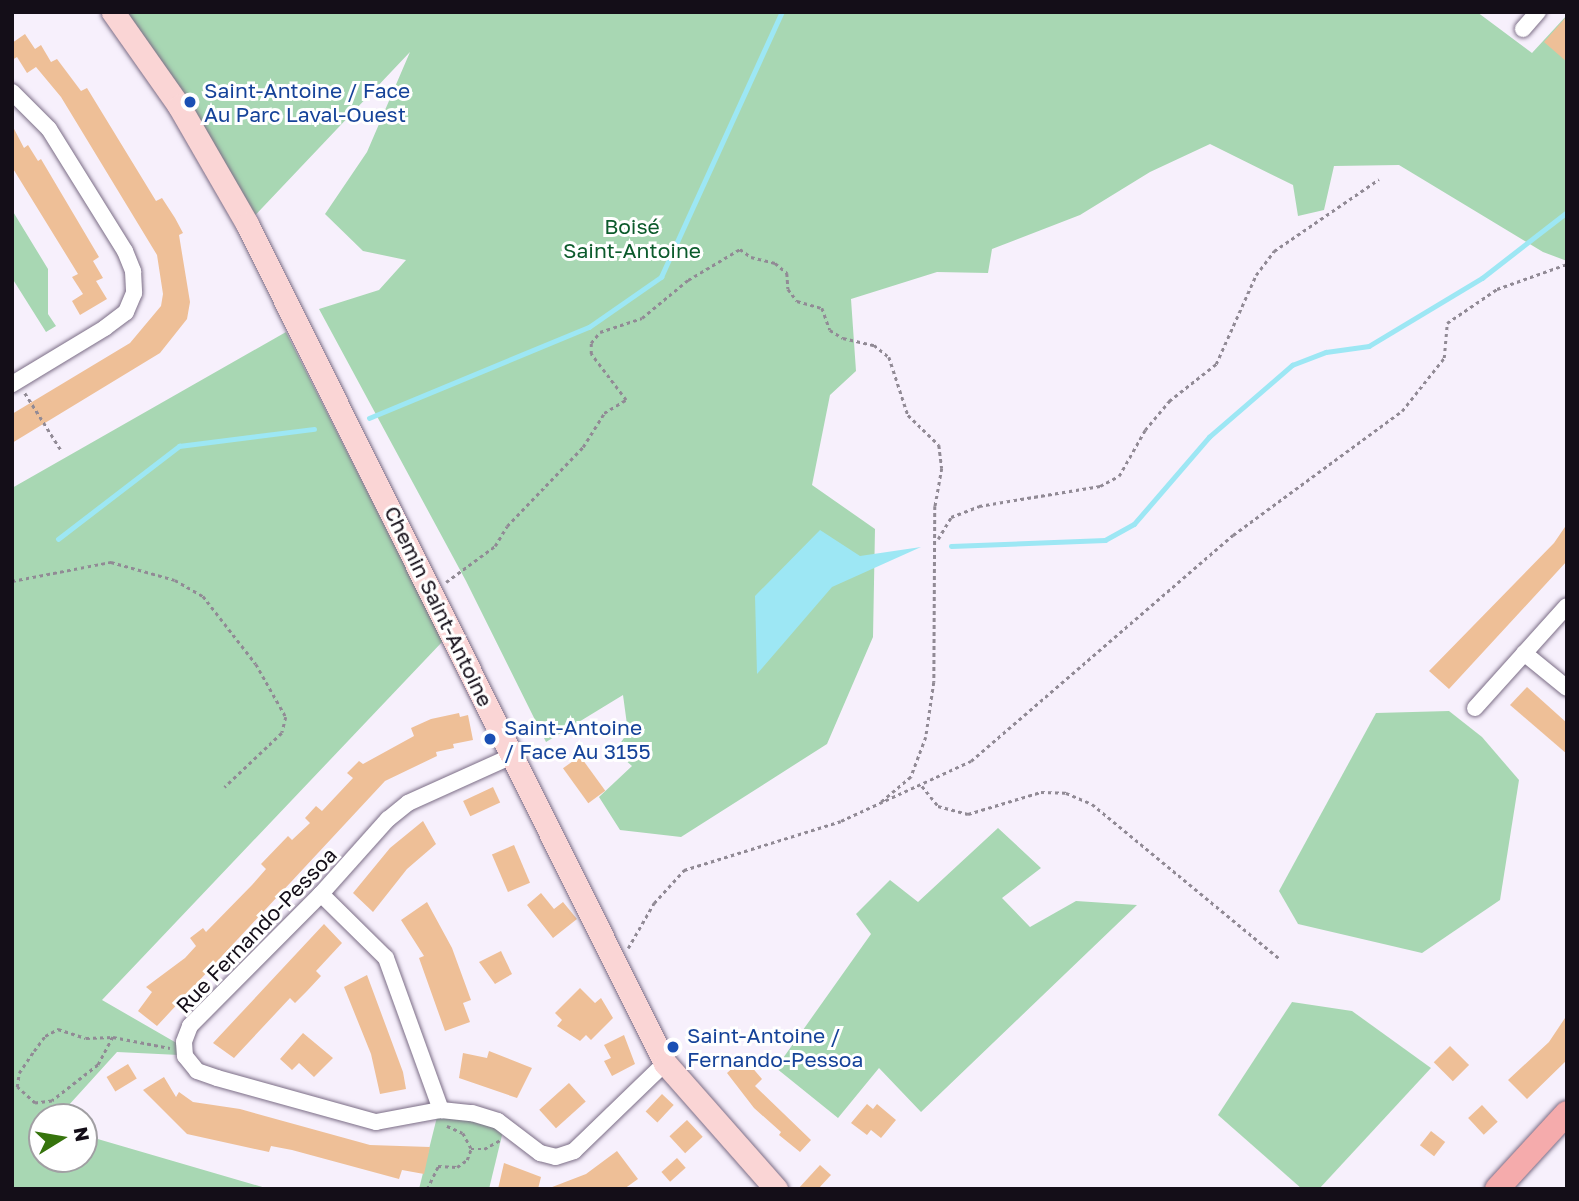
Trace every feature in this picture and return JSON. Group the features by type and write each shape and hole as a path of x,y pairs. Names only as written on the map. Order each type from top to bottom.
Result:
{"main road":[{"path":"1497,1189 1567,1113"}],"street":[{"name":"Chemin Saint-Antoine","path":"113,12 179,106 247,225 431,589 665,1063 776,1189"},
{"path":"1523,29 1538,12"},
{"path":"12,92 49,129 125,250 133,271 134,293 126,312 105,328 15,382"},
{"path":"1475,708 1567,606"},
{"path":"1524,653 1567,688"},
{"name":"Rue Fernando-Pessoa","path":"512,756 408,803 388,819 321,894 190,1026 184,1049 197,1071 376,1122 441,1110 472,1114 508,1129 540,1153 556,1157 574,1151 665,1063"},
{"path":"321,894 386,958 441,1110"}],"path":[{"path":"938,539 951,517 979,506 1100,486 1119,476 1145,430 1169,401 1216,364 1256,275 1274,251 1380,179"},
{"path":"431,589 456,578 495,546 506,526 583,447 604,413 626,400 591,354 592,343 600,332 642,318 688,280 740,249 751,257 775,263 787,273 788,289 796,301 822,308 830,330 843,338 874,345 889,357 908,415 939,445 934,682 926,737 911,777 876,806"},
{"path":"616,964 654,903 684,870 876,806 971,761 1233,535 1402,411 1444,358 1447,323 1497,289 1567,264"},
{"path":"15,382 61,450"},
{"path":"12,581 111,562 175,580 203,596 256,664 286,717 282,733 225,787"},
{"path":"922,786 938,806 968,814 1041,792 1066,793 1092,804 1280,959"},
{"path":"12,1087 52,1031 113,1037 153,1048 184,1049"},
{"path":"18,1081 17,1087 26,1098 43,1104 52,1101 98,1065 113,1037"},
{"path":"427,1189 438,1166 457,1167 467,1160 471,1149 463,1133 444,1124 441,1110"},
{"path":"471,1149 494,1145 508,1129"}],"green space":[{"name":"Boisé Saint-Antoine","path":"113,12 1477,12 1532,53 1567,15 1567,261 1543,252 1399,165 1334,166 1324,210 1298,216 1293,185 1210,144 1150,172 1080,215 992,249 988,273 937,272 851,299 856,371 830,395 812,485 875,529 873,637 827,744 681,837 620,830 599,797 632,766 615,751 628,732 623,695 546,742 466,581 319,309 379,290 406,260 363,251 325,214 367,152 410,52 247,224"},
{"path":"12,210 48,269 48,314 56,326 46,332 12,278"},
{"path":"286,332 443,641 102,1000 180,1045 179,1055 117,1052 71,1103 28,1103 28,1173 98,1173 98,1139 269,1189 12,1189 12,488"},
{"path":"1449,711 1482,737 1519,780 1500,900 1422,953 1298,924 1279,891 1376,713"},
{"path":"998,828 1041,868 1002,898 1030,927 1076,901 1137,905 921,1112 879,1068 838,1118 776,1068 871,934 856,914 890,880 918,902"},
{"path":"1292,1002 1352,1011 1431,1068 1319,1189 1302,1189 1218,1115"},
{"path":"438,1113 504,1127 489,1189 419,1189"}],"water":[{"path":"820,530 860,556 921,547 832,587 757,674 755,596"}],"building":[{"path":"1567,16 1567,62 1544,42"},
{"path":"25,34 35,49 41,45 51,62 57,59 81,91 87,88 156,201 162,198 175,218 183,233 179,235 190,302 187,319 160,353 12,443 12,414 130,343 161,306 163,294 157,255 61,97 36,67 27,73 17,57 12,60 12,43"},
{"path":"12,125 24,148 28,145 38,161 41,159 99,257 93,261 103,278 96,281 107,299 80,315 72,301 83,294 72,277 78,274 12,167"},
{"path":"1567,524 1567,561 1449,689 1429,671 1554,543"},
{"path":"1527,687 1567,723 1567,754 1510,705"},
{"path":"459,713 460,717 468,715 473,740 453,744 454,748 436,752 437,756 385,781 157,1026 138,1011 152,992 146,987 185,958 196,946 190,938 203,928 206,932 252,885 266,869 261,864 288,836 292,840 310,823 305,818 316,806 322,811 353,778 347,773 359,761 363,764 414,736 411,728 431,719"},
{"path":"580,756 605,791 588,803 563,768"},
{"path":"493,787 500,802 470,816 463,801"},
{"path":"423,821 436,844 407,869 373,912 353,893 390,848"},
{"path":"514,845 530,883 508,892 492,854"},
{"path":"541,893 554,909 563,902 577,919 553,938 527,905"},
{"path":"427,902 452,948 471,1000 463,1003 470,1022 445,1031 419,958 424,956 401,920"},
{"path":"324,924 342,943 316,971 321,976 295,1003 290,998 234,1058 213,1043"},
{"path":"501,951 512,974 495,984 479,962"},
{"path":"367,975 403,1072 406,1089 380,1094 371,1054 344,987"},
{"path":"580,988 595,1003 601,998 613,1018 591,1040 586,1035 580,1041 557,1026 562,1020 555,1013"},
{"path":"1567,1015 1567,1060 1527,1099 1508,1080 1549,1042"},
{"path":"303,1033 333,1058 314,1077 299,1063 292,1070 280,1059"},
{"path":"624,1035 635,1064 612,1076 604,1061 611,1058 604,1045"},
{"path":"1450,1046 1469,1065 1453,1081 1434,1062"},
{"path":"489,1051 532,1068 517,1098 459,1078 463,1053 487,1058"},
{"path":"744,1058 762,1079 755,1086 811,1140 800,1152 779,1135 781,1132 754,1108 727,1073"},
{"path":"128,1064 137,1079 115,1091 107,1077"},
{"path":"164,1077 176,1097 179,1092 193,1102 240,1109 370,1145 430,1147 424,1174 402,1170 399,1179 292,1150 271,1146 269,1152 187,1134 143,1090"},
{"path":"569,1083 586,1102 556,1128 539,1110"},
{"path":"662,1094 674,1105 657,1122 646,1112"},
{"path":"867,1104 873,1109 877,1104 896,1120 881,1138 871,1130 867,1135 851,1123"},
{"path":"1482,1105 1498,1122 1484,1135 1468,1118"},
{"path":"687,1120 703,1137 685,1153 669,1136"},
{"path":"1431,1131 1445,1142 1434,1156 1420,1145"},
{"path":"617,1151 638,1179 624,1189 547,1189 586,1174"},
{"path":"677,1158 686,1168 670,1182 661,1172"},
{"path":"504,1163 541,1177 538,1189 498,1189"},
{"path":"820,1165 831,1175 818,1189 798,1189"}],"waterway":[{"path":"369,418 589,327 661,277 782,12"},
{"path":"951,546 1105,540 1134,524 1209,437 1292,365 1326,352 1369,346 1482,278 1567,212"},
{"path":"58,539 179,446 314,429"}],"place":[{"name":"Saint-Antoine / Face Au Parc Laval-Ouest","path":"190,102"},
{"name":"Saint-Antoine / Face Au 3155","path":"490,739"},
{"name":"Saint-Antoine / Fernando-Pessoa","path":"673,1047"}]}
